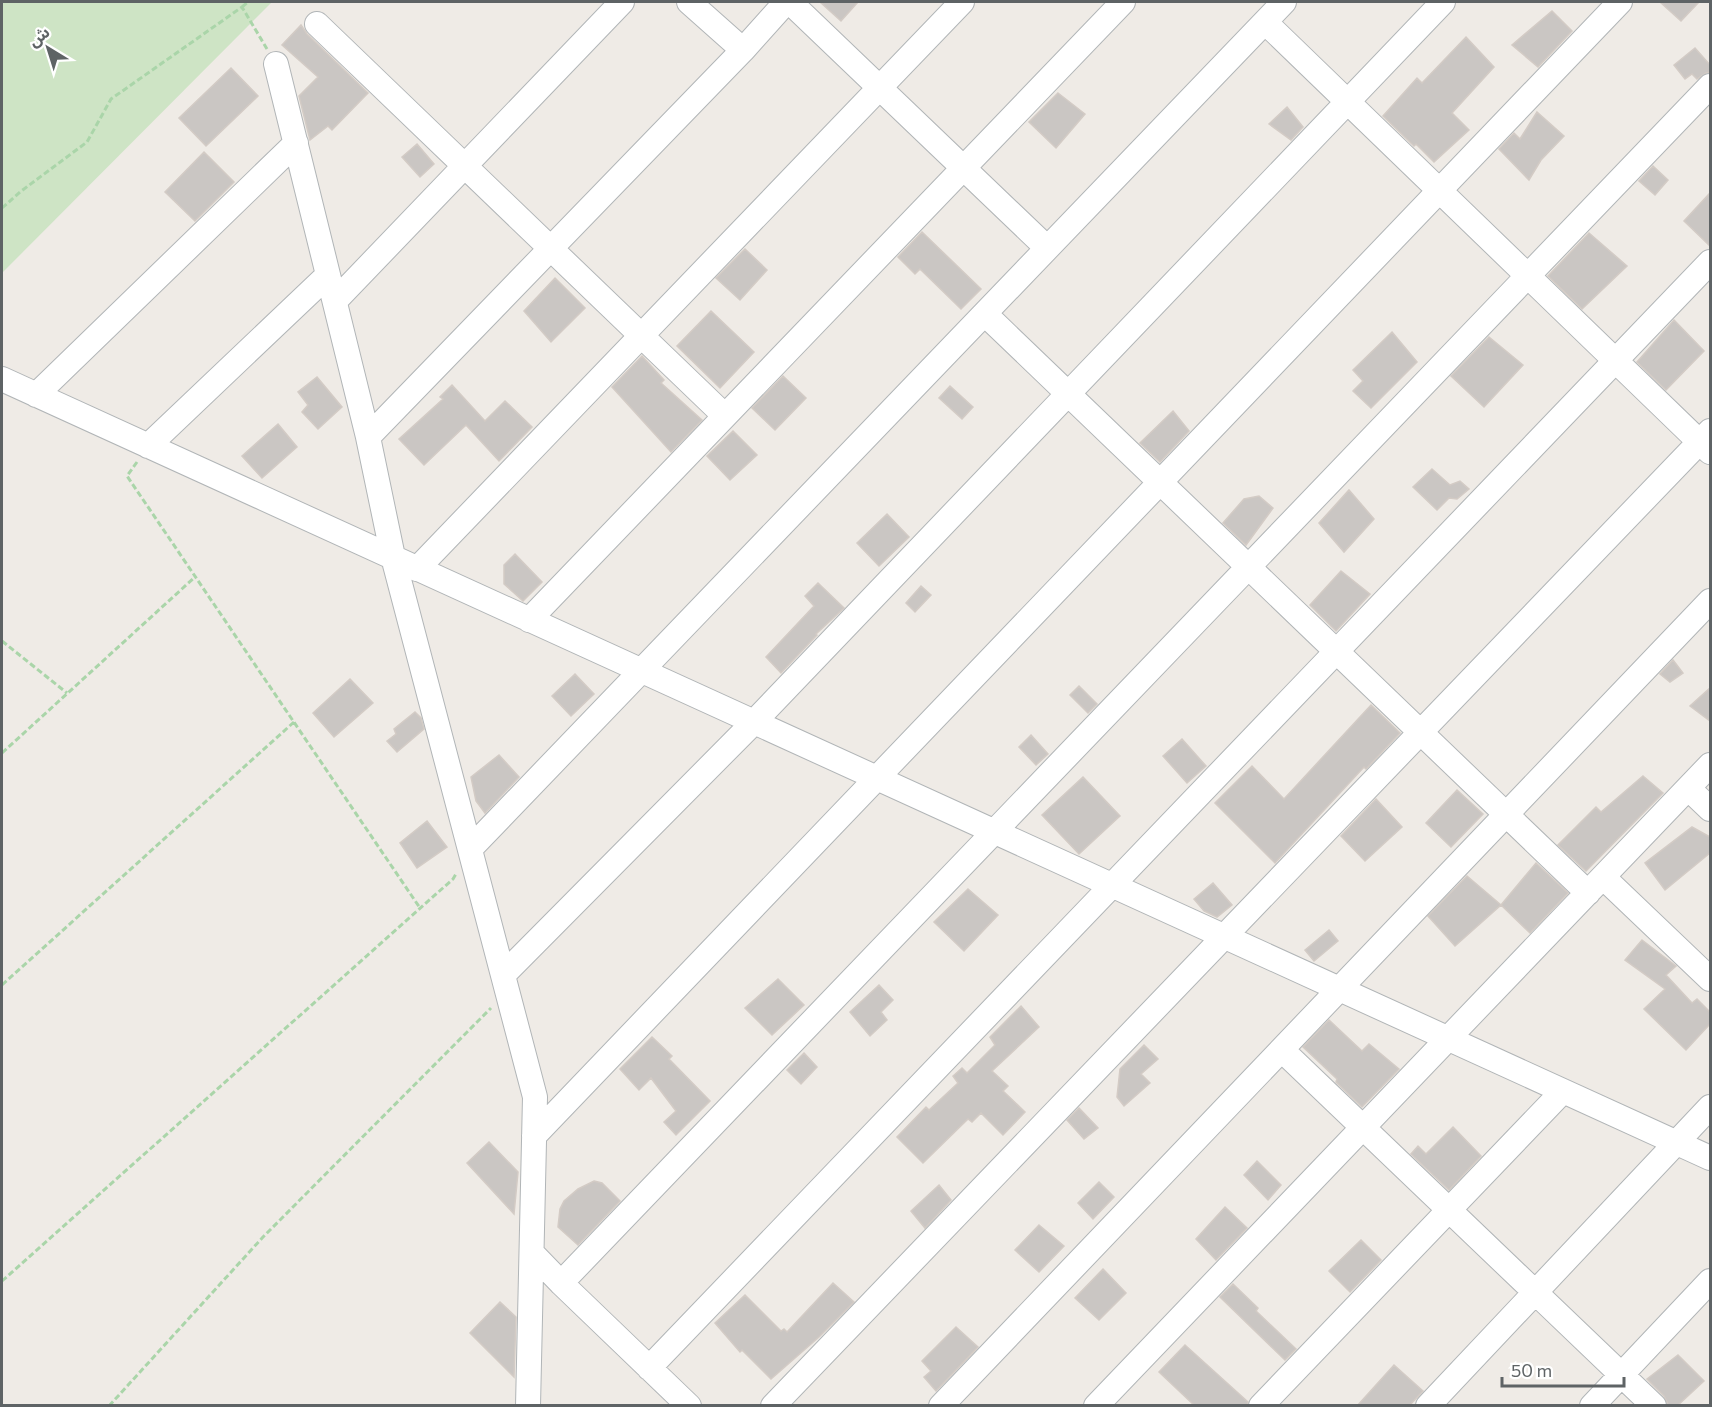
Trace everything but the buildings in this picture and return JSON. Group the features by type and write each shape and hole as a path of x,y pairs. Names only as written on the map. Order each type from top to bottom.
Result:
{"street":[{"path":"335,301 622,2"},
{"path":"689,2 742,50"},
{"path":"368,437 788,2 1047,248"},
{"path":"417,569 963,2"},
{"path":"529,620 1123,2"},
{"path":"470,849 1284,2"},
{"path":"505,983 1443,2"},
{"path":"534,1136 1620,2"},
{"path":"773,1406 1421,732 1707,441 1616,360 1265,22"},
{"path":"317,24 725,416"},
{"path":"276,64 368,437 393,557 535,1097 528,1406"},
{"path":"561,1283 1710,86"},
{"path":"36,395 296,143"},
{"path":"650,1368 1710,262"},
{"path":"148,446 328,275"},
{"path":"985,314 1506,814 1710,979"},
{"path":"2,379 1710,1158"},
{"path":"941,1406 1710,601"},
{"path":"1096,1406 1710,765"},
{"path":"1688,788 1710,809"},
{"path":"1282,1050 1654,1406"},
{"path":"1261,1406 1563,1091"},
{"path":"1428,1406 1710,1107"},
{"path":"532,1252 561,1283 689,1406"},
{"path":"1592,1406 1710,1281"}],"path":[{"path":"2,208 87,142 111,99 248,2"},
{"path":"242,7 276,64"},
{"path":"148,446 127,476 420,908"},
{"path":"2,753 195,577"},
{"path":"2,641 67,693"},
{"path":"2,985 294,722"},
{"path":"2,1281 453,879 470,849"},
{"path":"109,1406 263,1237 505,983"}],"green space":[{"path":"2,2 272,2 2,273"}]}
